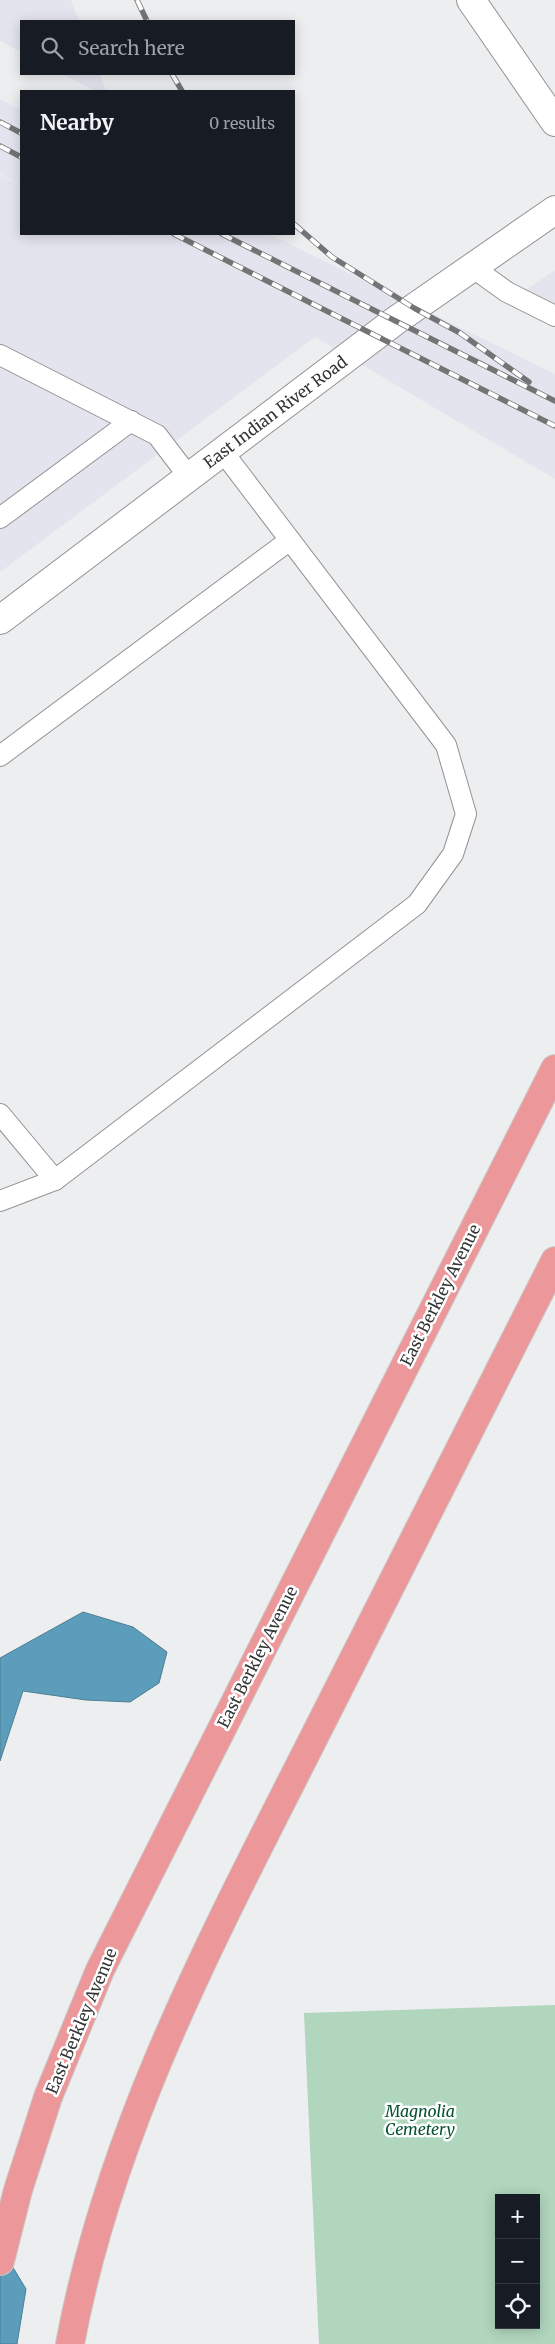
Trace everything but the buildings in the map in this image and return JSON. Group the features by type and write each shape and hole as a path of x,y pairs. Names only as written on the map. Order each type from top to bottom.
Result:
{"main road":[{"name":"East Berkley Avenue","path":"0,2261 18,2190 48,2097 100,1970 555,1069"},
{"path":"70,2344 102,2210 144,2090 174,2021 260,1844 555,1261"}],"street":[{"path":"471,0 555,122"},
{"name":"East Indian River Road","path":"1,618 396,321 555,210"}],"lane":[{"path":"472,267 507,292 555,316"},
{"path":"0,355 157,435 189,478"},
{"path":"0,518 131,421"},
{"path":"0,1201 55,1180 416,904 453,854 466,814 446,745 223,452"},
{"path":"0,756 290,540"},
{"path":"0,1114 55,1180"}],"shaded area":[{"path":"0,0 71,0 79,20 20,20 20,51 0,41"},
{"path":"64,75 100,75 106,90 94,90"},
{"path":"0,99 20,109 20,184 0,174"},
{"path":"0,175 20,185 20,235 118,235 128,239 120,235 271,235 555,374 555,479 315,337 0,572"},
{"path":"555,270 555,322 511,300"}],"green space":[{"name":"Magnolia Cemetery","path":"555,2005 555,2344 319,2344 304,2013"}],"water":[{"path":"83,1612 133,1627 167,1652 159,1683 130,1702 86,1700 23,1691 0,1761 0,1658"},
{"path":"0,2246 26,2289 17,2344 0,2344"}],"railway":[{"path":"137,0 147,20"},
{"path":"173,75 181,90"},
{"path":"0,122 20,132"},
{"path":"0,146 20,156"},
{"path":"295,225 332,257 414,308 460,333 529,382"},
{"path":"176,235 555,426"},
{"path":"224,235 555,401"}]}
